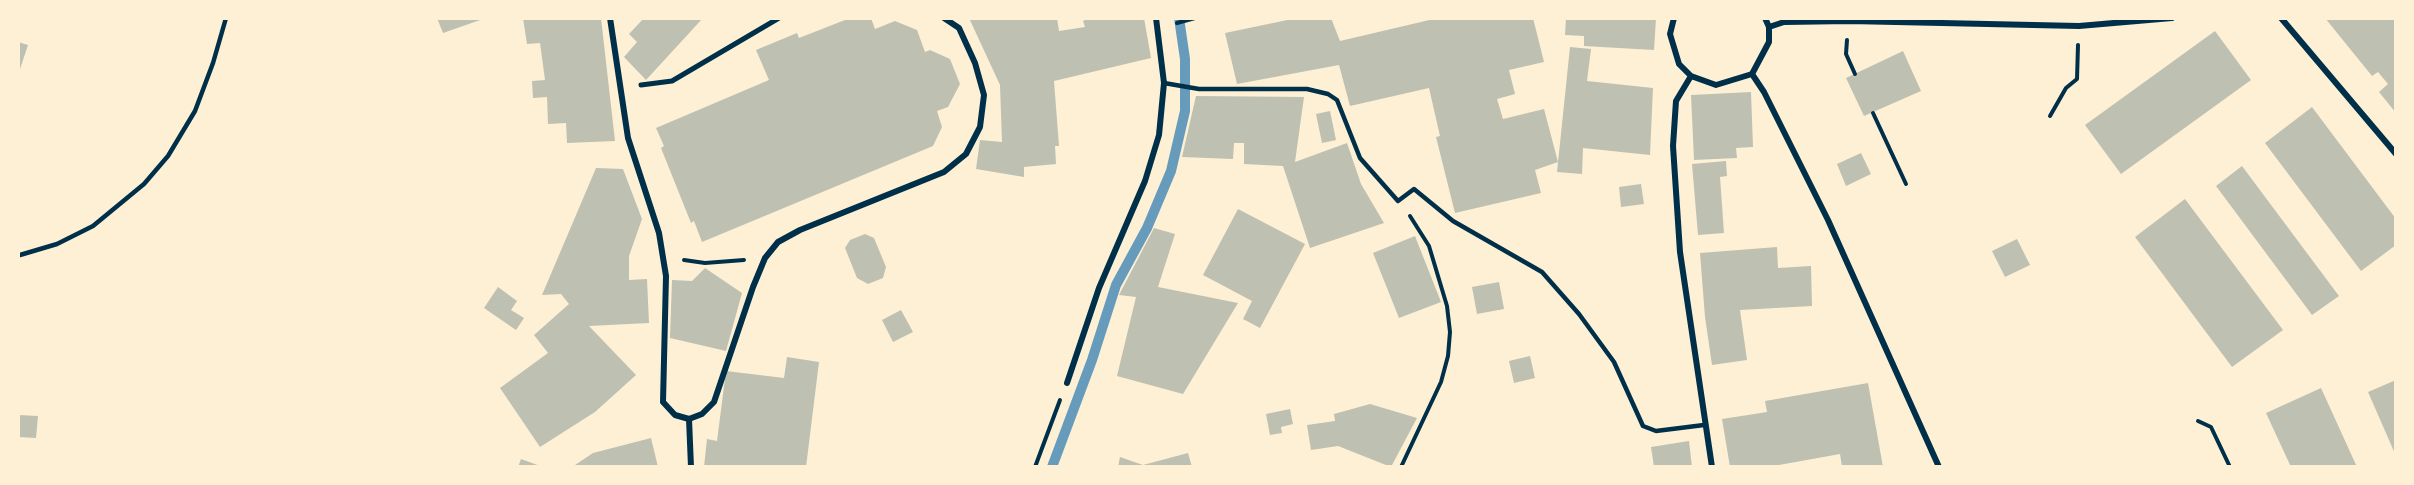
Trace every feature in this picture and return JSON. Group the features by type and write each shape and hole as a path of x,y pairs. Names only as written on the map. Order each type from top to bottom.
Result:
{"street":[{"path":"610,18 628,138 659,233 666,276 663,402 675,415 689,419 702,414 714,402 763,264 778,242 800,230 944,172 966,154 980,127 984,95 975,63 959,28 944,18"},
{"path":"641,85 672,81 780,18"},
{"path":"1067,382 1099,288 1145,180 1159,135 1164,83 1156,18"},
{"path":"1674,18 1670,34 1679,64 1691,76 1716,86 1752,74 1769,42 1769,27 1765,18"},
{"path":"1769,27 1784,22 1850,21 2079,26 2172,18"},
{"path":"2281,18 2396,154"},
{"path":"1752,74 1764,92 1828,220 1940,467"},
{"path":"1691,76 1676,101 1673,146 1680,252 1712,467"},
{"path":"689,419 691,467"}],"lane":[{"path":"20,255 57,244 93,226 144,184 168,156 195,111 213,63 226,18"},
{"path":"1164,83 1199,89 1307,89 1328,94 1337,100 1360,158 1398,201 1414,189 1453,222 1542,272 1579,314 1614,362 1643,426 1656,431 1704,425"}],"path":[{"path":"1167,26 1195,18"},
{"path":"1850,21 1846,54 1855,74"},
{"path":"2050,116 2066,88 2077,79 2079,26"},
{"path":"1873,113 1906,184"},
{"path":"1398,201 1429,246 1448,306 1450,332 1448,356 1441,382 1401,467"},
{"path":"681,252 684,261 705,263 740,259 763,264"},
{"path":"1035,467 1067,382"},
{"path":"2198,421 2211,427 2229,467"}],"building":[{"path":"437,18 486,18 443,33"},
{"path":"523,18 601,18 615,141 567,143 566,123 548,124 547,97 533,98 532,81 545,80 540,43 527,44"},
{"path":"644,18 703,18 646,80 624,57 637,42 629,34"},
{"path":"850,18 871,18 875,29 895,21 917,30 925,52 930,50 950,59 960,84 948,107 937,111 942,127 933,146 702,242 694,221 691,223 661,148 664,146 656,128 769,80 756,50 797,33 799,38"},
{"path":"969,18 1057,18 1059,31 1085,27 1083,21 1089,18 1144,18 1151,58 1054,81 1059,146 1055,146 1056,164 1024,167 1024,177 976,169 980,140 1002,142 1000,85"},
{"path":"1297,18 1331,18 1340,41 1438,18 1533,18 1544,62 1509,70 1515,94 1497,99 1503,119 1544,109 1558,162 1535,170 1541,193 1455,213 1436,137 1440,136 1429,88 1350,106 1339,65 1237,84 1225,33"},
{"path":"1566,18 1656,18 1654,50 1584,46 1584,36 1565,35"},
{"path":"2325,18 2396,18 2396,113 2379,92 2388,84 2378,72 2372,76"},
{"path":"2215,31 2251,80 2121,174 2085,125"},
{"path":"18,42 28,45 18,75"},
{"path":"1570,47 1591,49 1587,81 1653,88 1650,155 1583,148 1582,174 1557,172"},
{"path":"1903,51 1921,91 1864,116 1846,78"},
{"path":"1751,92 1753,147 1736,148 1737,158 1694,160 1691,95"},
{"path":"1196,96 1304,97 1295,162 1347,143 1361,184 1384,223 1310,248 1283,166 1244,164 1244,143 1234,143 1233,159 1182,157"},
{"path":"2312,107 2396,219 2396,245 2361,271 2265,143"},
{"path":"1330,111 1336,140 1322,143 1316,114"},
{"path":"1861,153 1871,174 1846,186 1837,164"},
{"path":"1726,161 1727,176 1720,177 1724,233 1698,235 1692,164"},
{"path":"2242,166 2339,296 2312,315 2216,186"},
{"path":"596,168 623,169 642,219 629,256 629,280 647,279 649,323 589,326 636,375 595,412 540,447 500,388 548,353 534,335 569,304 561,294 542,295"},
{"path":"1641,184 1644,204 1621,207 1619,187"},
{"path":"2185,199 2283,330 2232,367 2135,237"},
{"path":"1238,209 1305,244 1260,328 1243,319 1252,301 1203,275"},
{"path":"1154,228 1175,234 1158,287 1238,303 1183,394 1117,376 1136,297 1119,295"},
{"path":"865,234 874,238 886,267 883,278 868,284 857,278 845,248 850,240"},
{"path":"1415,236 1441,302 1399,318 1373,253"},
{"path":"2017,239 2030,265 2005,277 1992,251"},
{"path":"1777,247 1778,268 1811,266 1812,306 1740,310 1747,360 1712,365 1705,317 1700,253"},
{"path":"705,268 742,293 726,351 670,338 672,280 692,281"},
{"path":"1499,282 1504,309 1477,314 1472,287"},
{"path":"498,287 517,301 511,310 524,318 516,330 484,308"},
{"path":"901,310 913,332 893,342 882,320"},
{"path":"1530,356 1535,378 1514,383 1509,361"},
{"path":"787,357 819,362 806,467 704,467 707,439 717,441 726,371 784,378"},
{"path":"2396,380 2396,456 2368,392"},
{"path":"1868,383 1883,467 1842,467 1840,454 1768,467 1730,467 1722,419 1767,412 1765,401"},
{"path":"2321,388 2357,467 2291,467 2266,413"},
{"path":"1370,404 1417,418 1391,467 1338,446 1311,450 1307,425 1335,421 1334,414"},
{"path":"1290,409 1293,424 1281,427 1282,433 1270,435 1266,414"},
{"path":"18,415 38,416 36,438 18,437"},
{"path":"651,438 658,467 572,467 593,453"},
{"path":"1689,441 1692,467 1654,467 1651,447"},
{"path":"1188,453 1192,467 1118,467 1120,457 1143,465"},
{"path":"521,459 543,467 518,467"}],"waterway":[{"path":"1052,467 1092,360 1116,285 1147,228 1171,171 1185,111 1185,59 1179,18"}]}
